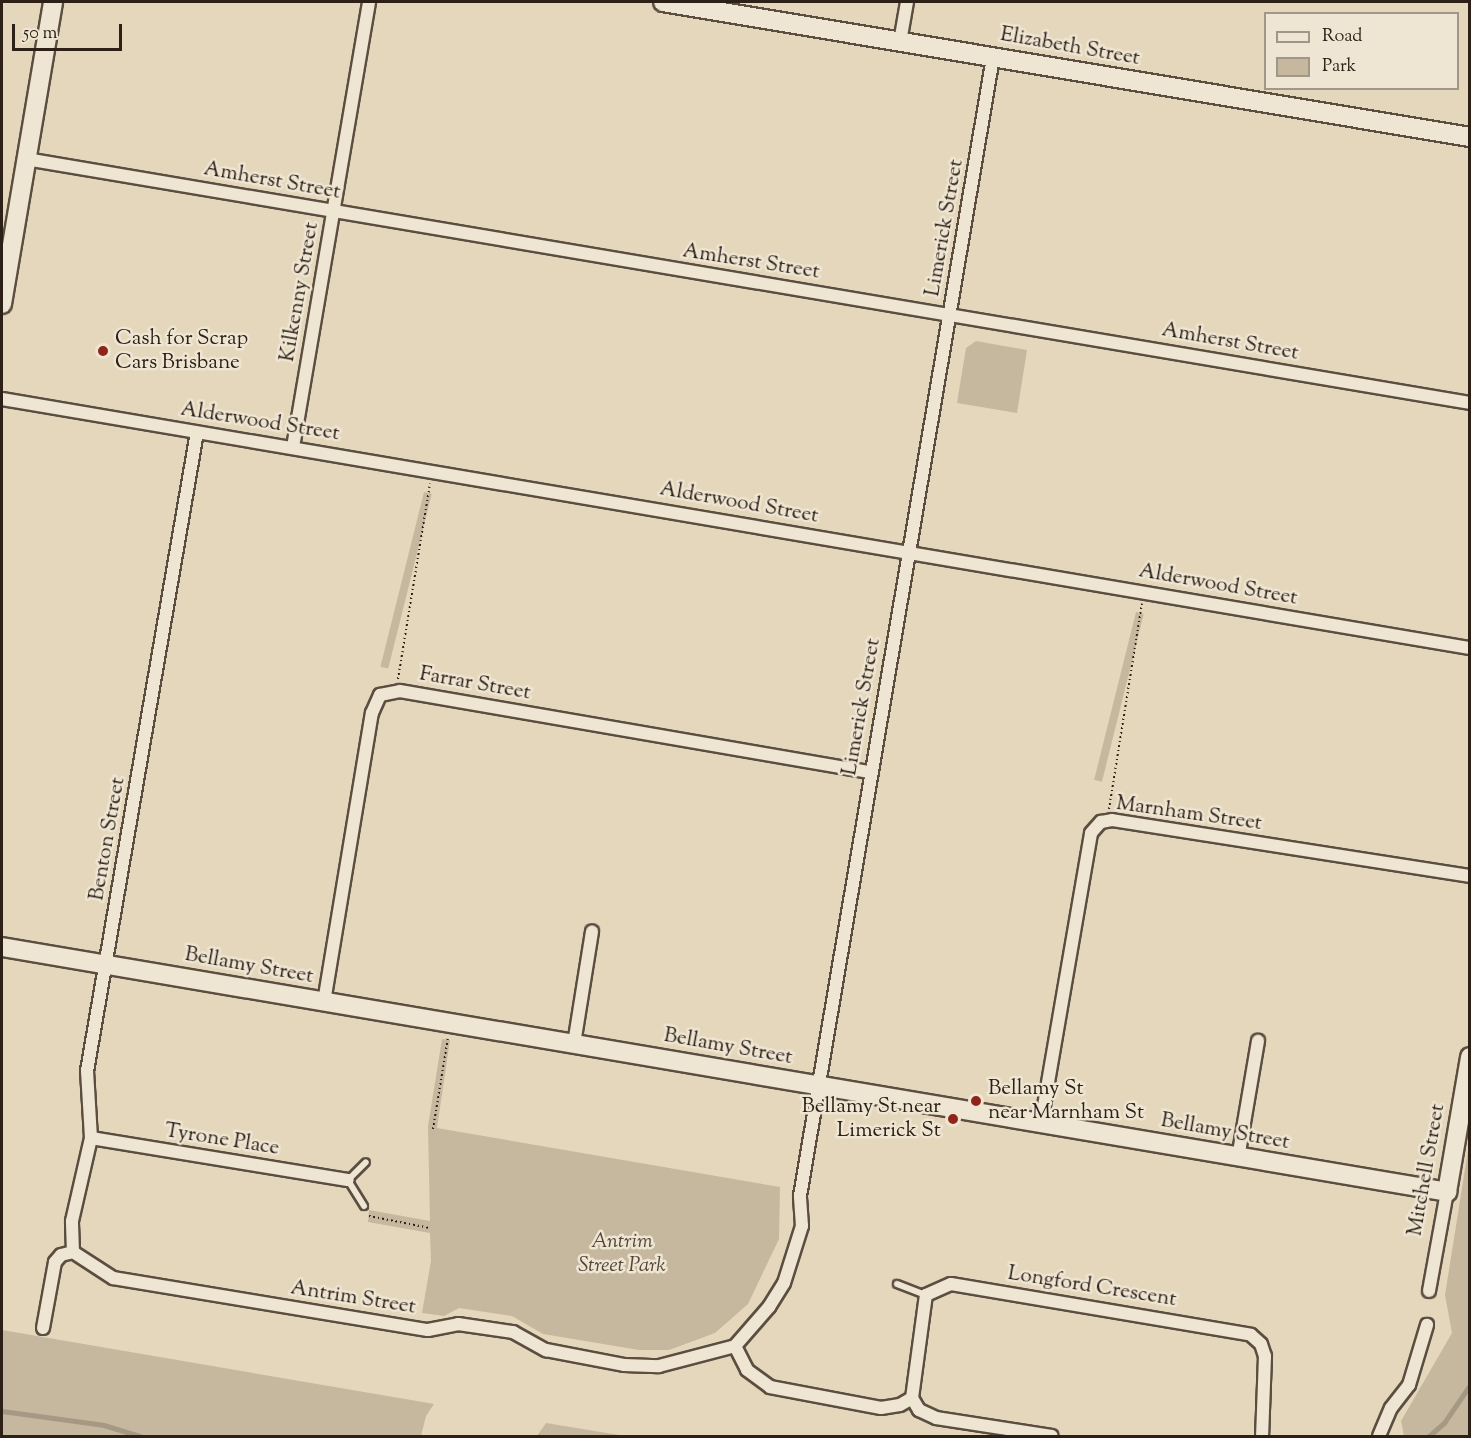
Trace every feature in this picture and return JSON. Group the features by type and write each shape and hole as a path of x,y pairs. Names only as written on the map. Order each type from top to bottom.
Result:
{"street":[{"path":"2,304 4,272 53,2"},
{"name":"Kilkenny Street","path":"293,447 369,2"},
{"name":"Elizabeth Street","path":"663,2 1470,137"},
{"path":"900,42 907,2"},
{"name":"Limerick Street","path":"735,1346 769,1307 795,1253 802,1226 800,1196 993,57"},
{"name":"Amherst Street","path":"26,159 1470,403"},
{"name":"Alderwood Street","path":"2,399 432,470 1470,648"},
{"name":"Benton Street","path":"73,1252 72,1221 91,1138 87,1071 197,432"},
{"name":"Farrar Street","path":"324,1002 372,713 380,695 400,691 871,772"},
{"name":"Marnham Street","path":"1041,1123 1091,833 1101,822 1112,820 1470,876"},
{"path":"574,1044 592,931"},
{"name":"Bellamy Street","path":"2,947 1447,1192"},
{"path":"1238,1158 1258,1041"},
{"name":"Mitchell Street","path":"1429,1291 1470,1057"},
{"name":"Tyrone Place","path":"91,1138 348,1180"},
{"path":"43,1328 55,1262 61,1255 73,1252"},
{"name":"Antrim Street","path":"73,1252 113,1278 428,1330 458,1324 513,1332 546,1350 624,1365 659,1366 735,1346"},
{"name":"Longford Crescent","path":"926,1295 951,1284 1251,1335 1262,1344 1264,1356 1262,1437"},
{"path":"926,1295 912,1398 920,1410 936,1418 1052,1437"},
{"path":"1379,1437 1386,1416 1409,1385 1427,1325"},
{"path":"735,1346 747,1370 770,1387 880,1408 900,1406 912,1398"}],"lane":[{"path":"364,1206 348,1180 366,1162"},
{"path":"897,1284 926,1295"}],"path":[{"path":"400,691 398,672 432,470"},
{"path":"1112,820 1107,802 1144,592"},
{"path":"433,1129 450,1023"},
{"path":"364,1206 370,1217 430,1228"}],"green space":[{"path":"976,341 1027,350 1017,413 957,403 966,348"},
{"path":"424,492 432,494 388,669 380,667"},
{"path":"1136,612 1144,614 1102,782 1094,780"},
{"name":"Antrim Street Park","path":"442,1039 450,1040 437,1128 780,1187 779,1239 748,1304 715,1333 669,1350 639,1350 543,1334 512,1316 459,1308 444,1316 422,1313 431,1261 430,1233 368,1222 369,1210 430,1221 428,1126"},
{"path":"1469,1144 1469,1436 1404,1436 1401,1421 1452,1333 1445,1295"},
{"path":"2,1330 434,1404 426,1416 421,1436 2,1436"},
{"path":"546,1423 625,1436 537,1436"}],"waterway":[{"path":"1429,1436 1444,1423 1470,1385"},
{"path":"2,1411 104,1425 139,1436"}],"place":[{"name":"Cash for Scrap Cars Brisbane","path":"103,351"},
{"name":"Bellamy St near Marnham St","path":"976,1101"},
{"name":"Bellamy St near Limerick St","path":"953,1119"}]}
